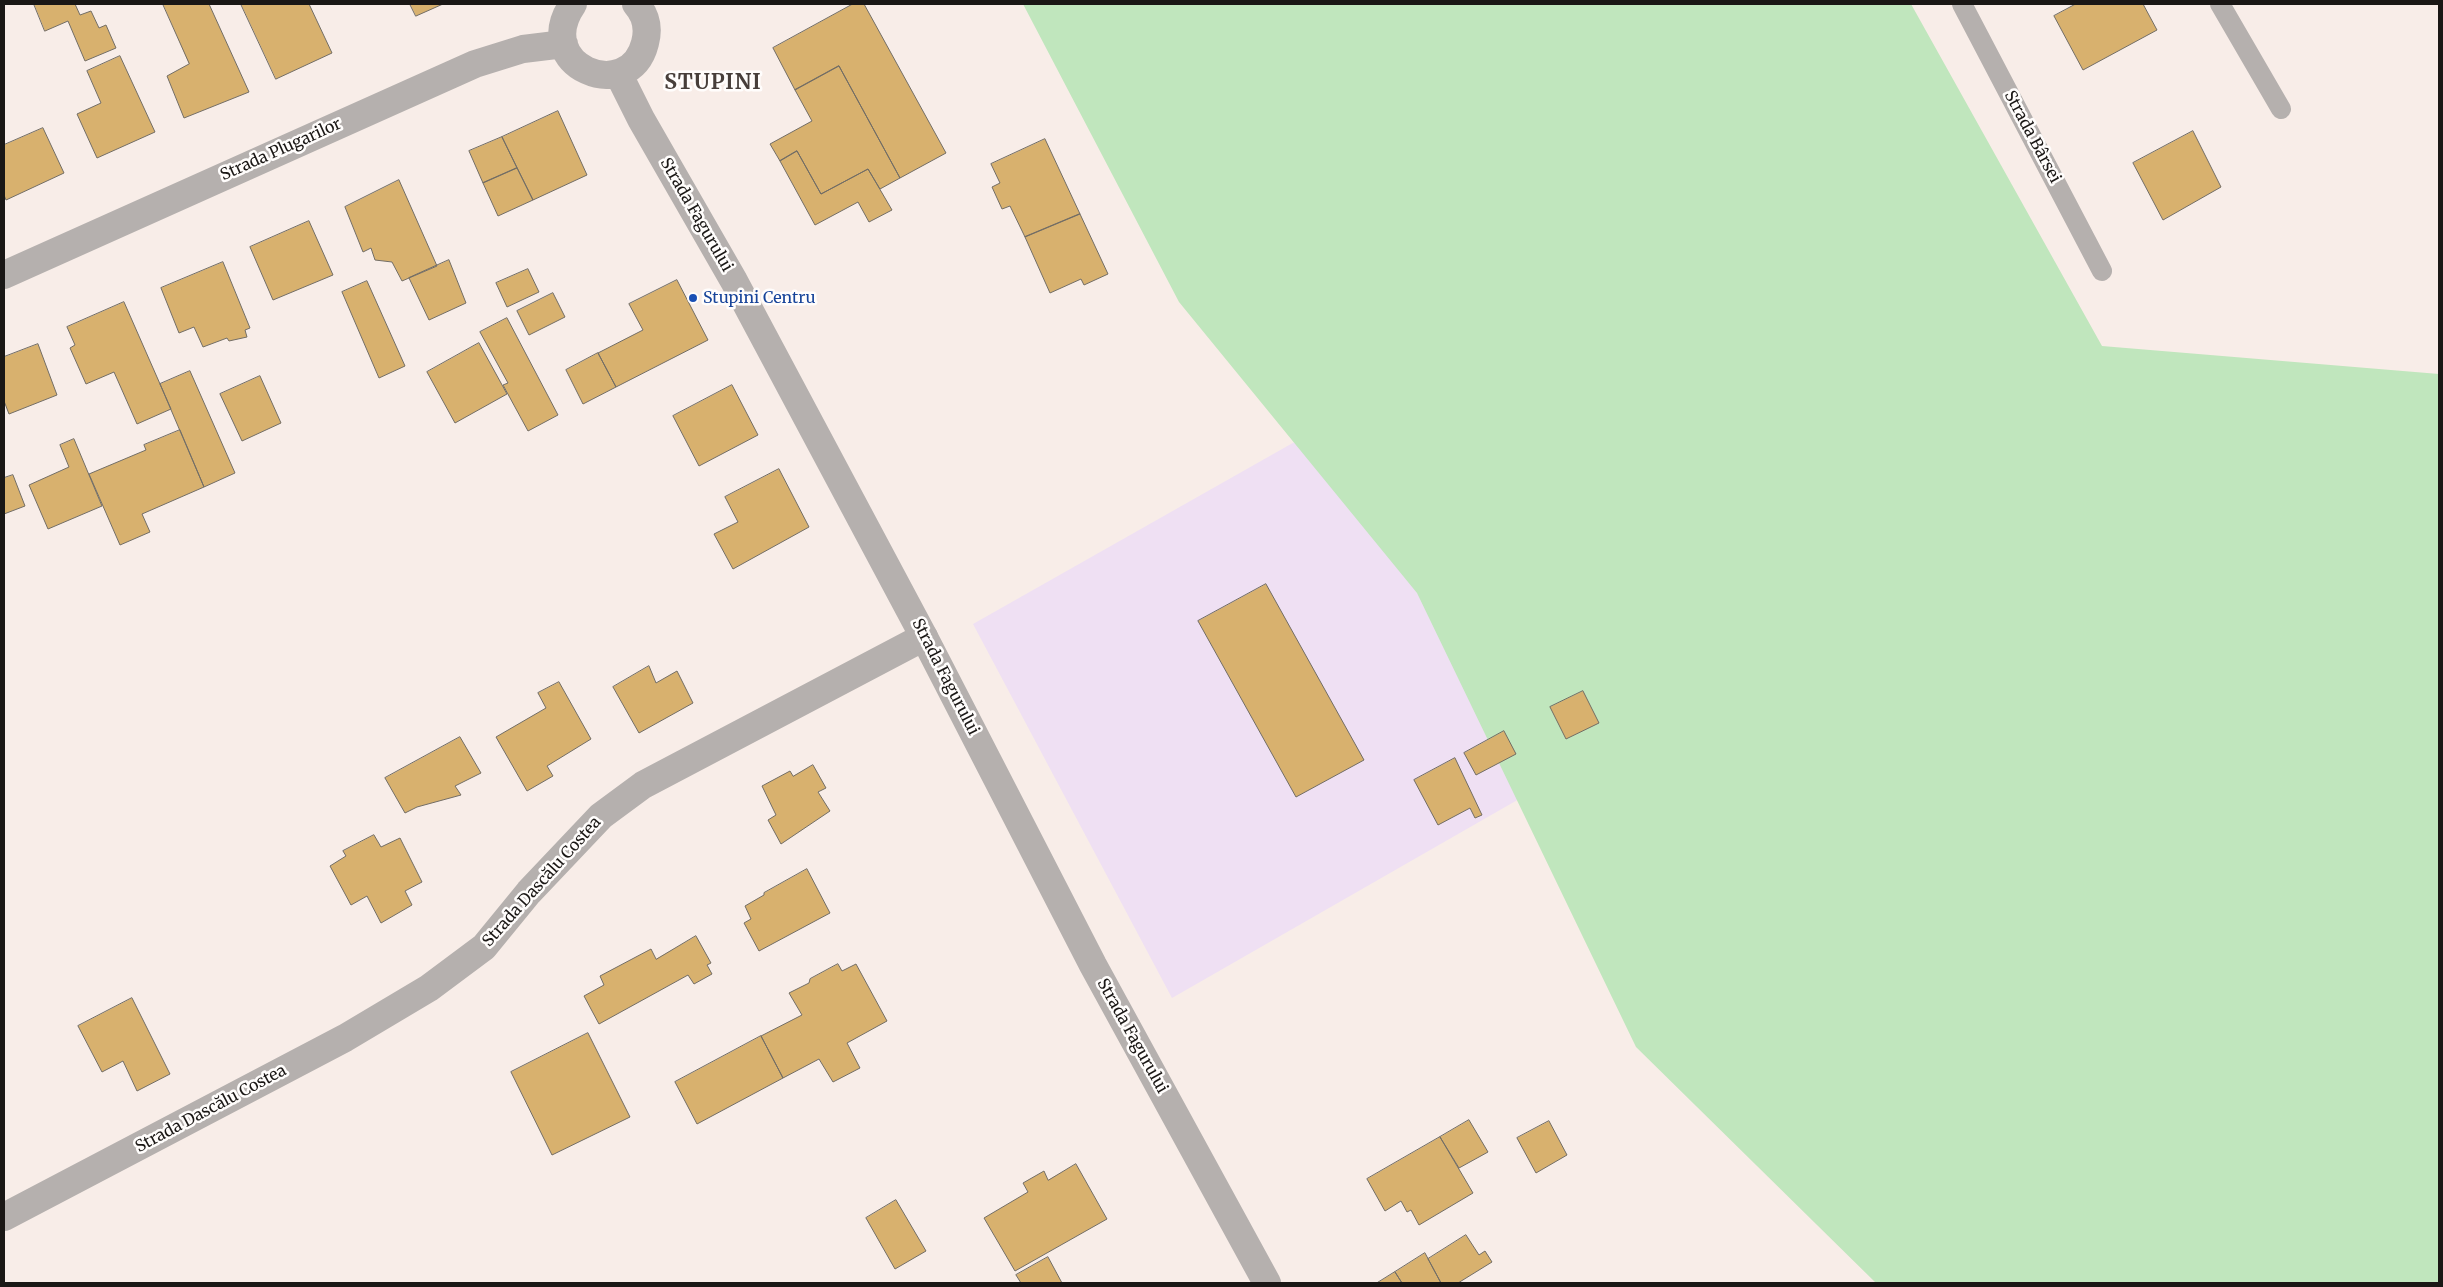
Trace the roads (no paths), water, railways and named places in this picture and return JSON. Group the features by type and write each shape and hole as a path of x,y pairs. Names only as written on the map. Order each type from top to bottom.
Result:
{"street":[{"path":"573,4 563,22 564,44 575,63 584,70 595,74 618,73 628,68 643,52 647,30 643,5"},
{"name":"Strada Plugarilor","path":"4,274 475,64 523,49 564,44"},
{"name":"Strada Fagurului","path":"618,73 641,119 734,281 924,637 1093,965 1267,1283"},
{"name":"Strada Dascălu Costea","path":"4,1217 345,1038 429,988 484,947 529,892 601,816 643,785 924,637"}],"lane":[{"name":"Strada Bârsei","path":"1962,4 2102,271"},
{"path":"2220,4 2282,109"}],"place":[{"name":"Stupini Centru","path":"693,298"}],"district":[{"name":"STUPINI","path":"713,83"}]}
